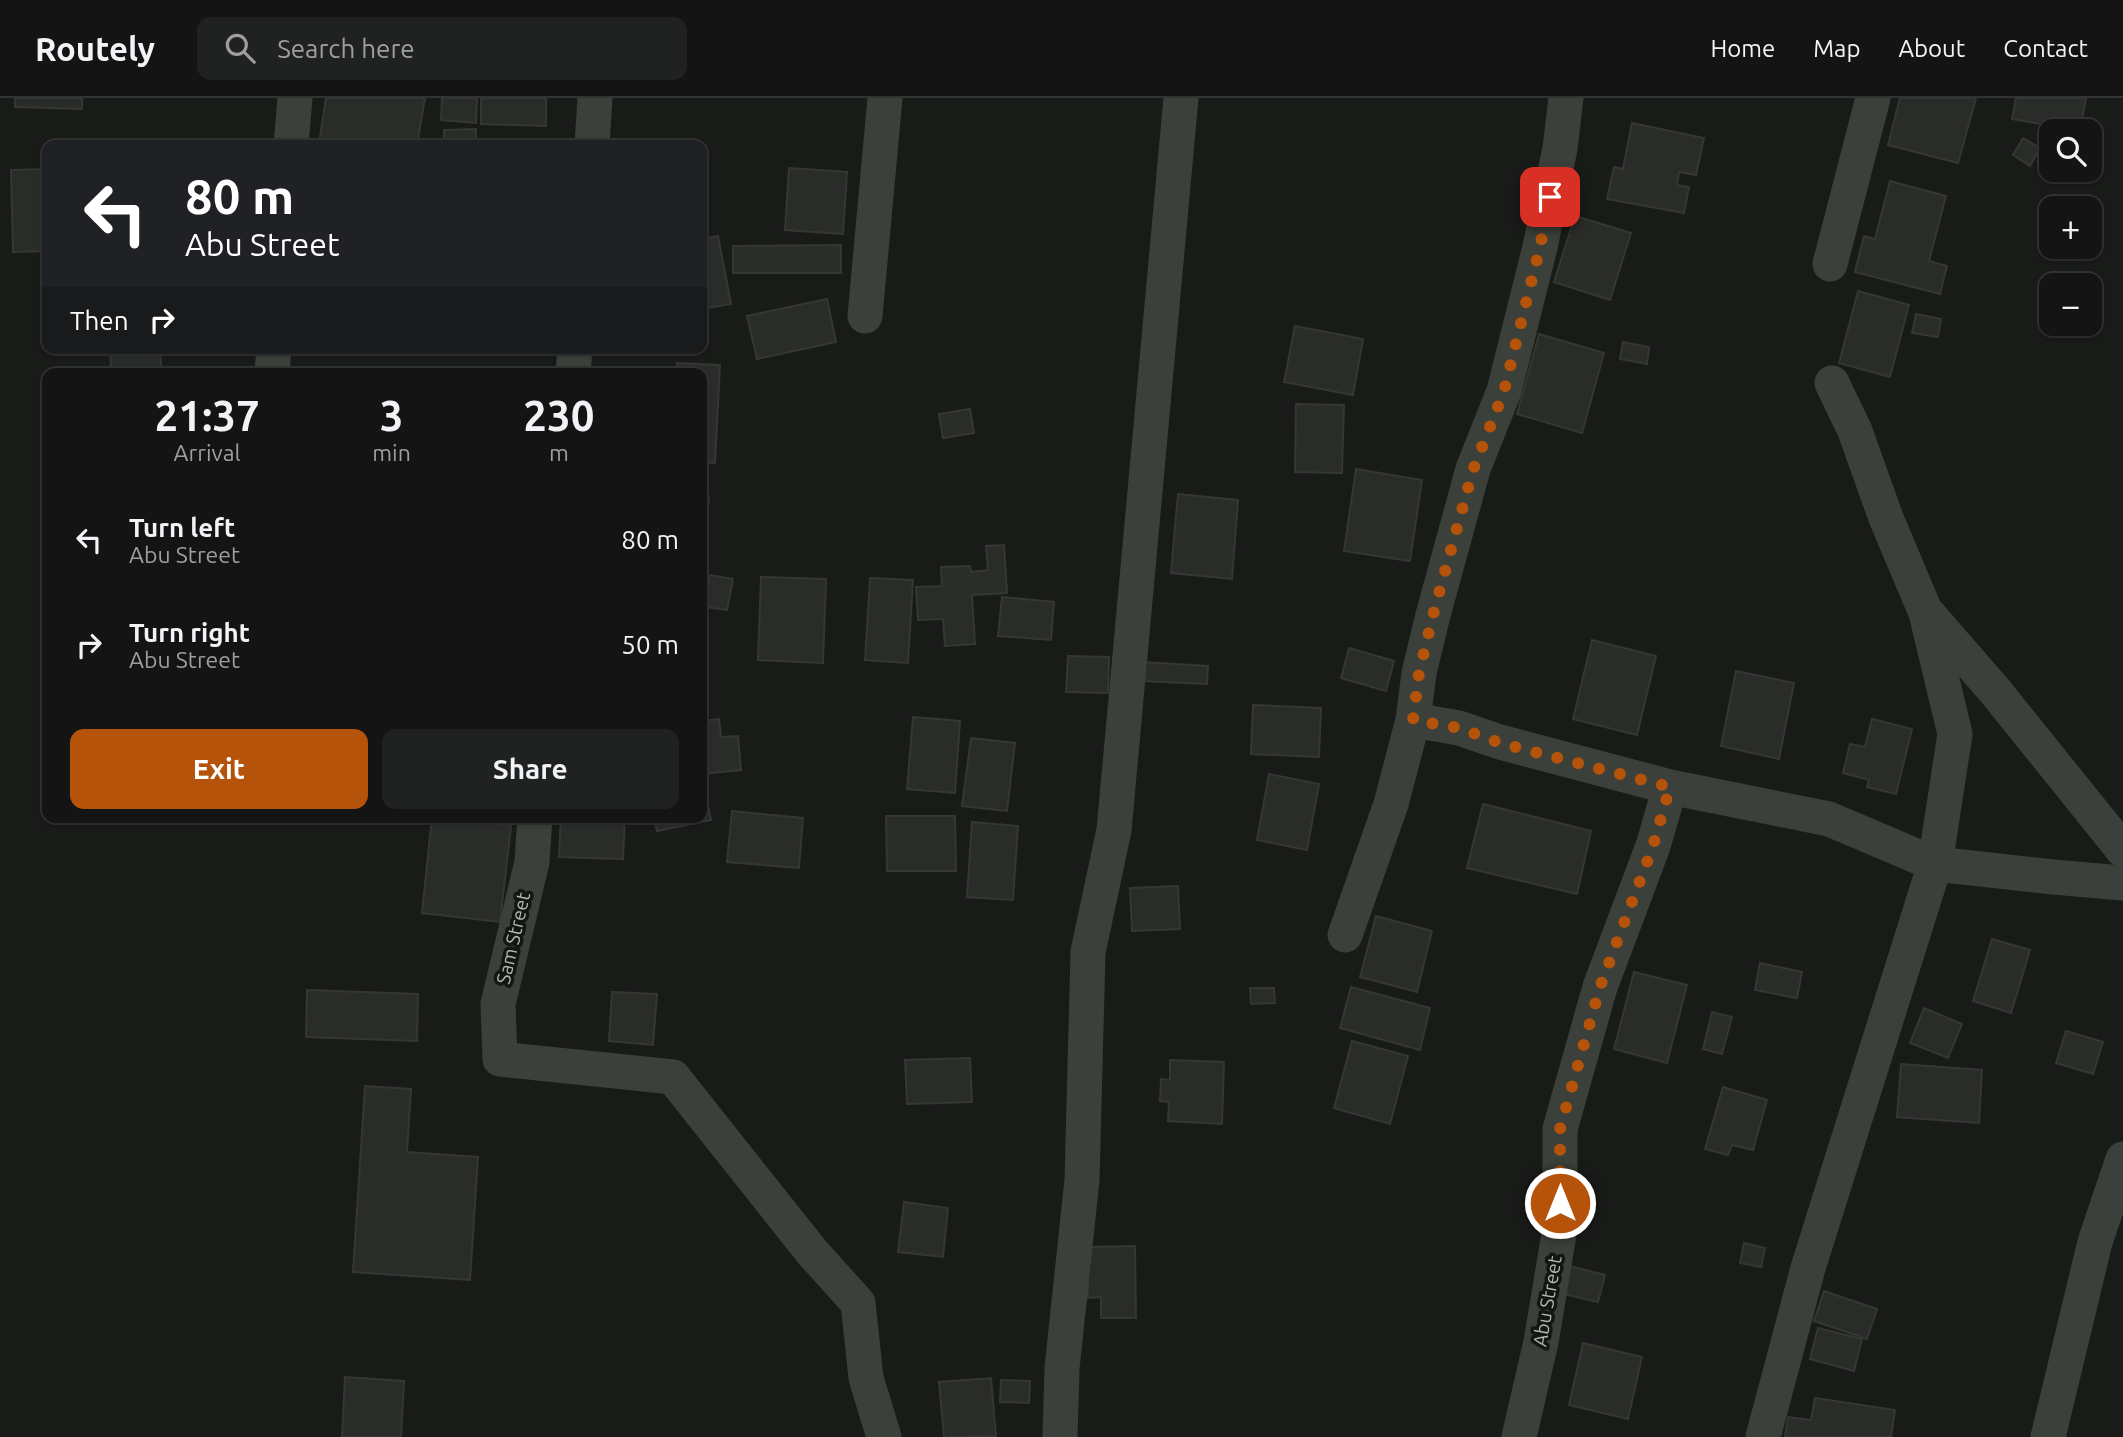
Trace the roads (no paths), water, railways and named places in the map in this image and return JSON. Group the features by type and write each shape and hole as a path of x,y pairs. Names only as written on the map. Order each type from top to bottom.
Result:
{"street":[{"path":"291,140 295,98"},
{"path":"592,140 595,98"},
{"path":"865,316 886,98"},
{"path":"1060,1437 1062,1368 1082,1180 1088,952 1114,830 1181,98"},
{"path":"1345,935 1391,804 1413,720 1419,673 1433,615 1473,470 1504,391 1540,247 1560,148 1566,98"},
{"path":"1830,264 1873,98"},
{"path":"1763,1437 1808,1268 1935,864 1955,734 1926,612 1886,519 1855,431 1832,383"},
{"path":"1926,612 1995,691 2123,850"},
{"path":"1413,720 1459,728 1500,743 1670,787 1829,819 1935,864 2123,883"},
{"name":"Abu Street","path":"1519,1437 1541,1342 1560,1228 1560,1129 1600,987 1653,846 1670,787"},
{"name":"Sam Street","path":"534,823 531,862 498,1004 500,1059 673,1077 812,1252 858,1303 866,1378 884,1437"},
{"path":"2048,1437 2095,1242 2123,1159"}]}
